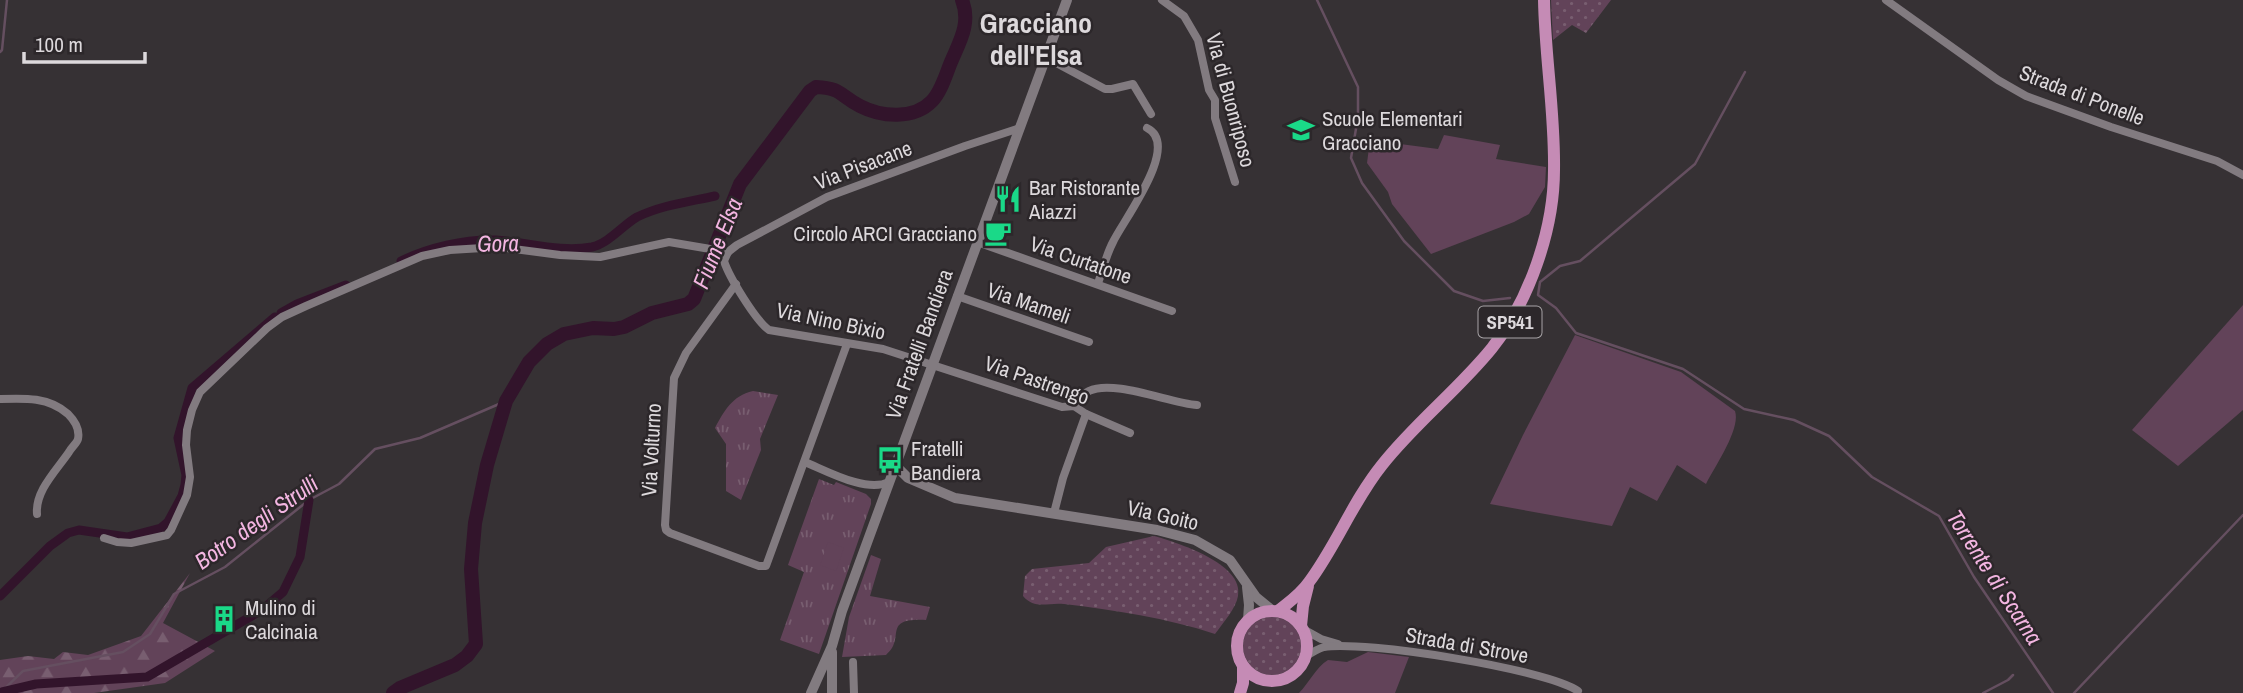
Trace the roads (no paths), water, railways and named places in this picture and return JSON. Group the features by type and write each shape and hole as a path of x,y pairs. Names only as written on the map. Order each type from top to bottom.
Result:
{"main road":[{"name":"Via Fratelli Bandiera","path":"813,688 832,646 842,611 1067,0"},
{"name":"SP541","path":"1248,620 1263,612 1276,611 1294,599 1309,582 1378,469 1486,355 1509,324 1528,286 1548,222 1554,180 1544,0"},
{"name":"Via Goito","path":"895,466 905,477 959,499 1157,530 1195,540 1230,560 1256,597 1276,611"},
{"name":"Via Goito","path":"889,482 927,488"},
{"name":"SP541","path":"1305,657 1307,641 1302,627 1303,606 1309,582"},
{"path":"1247,584 1248,620 1238,637 1237,647 1243,666 1258,678 1279,680 1291,676 1300,668 1305,657"},
{"path":"1276,611 1295,619 1302,627"},
{"name":"Via Fratelli Bandiera","path":"832,646 832,689"},
{"path":"1240,693 1243,666"},
{"path":"1249,693 1268,681"},
{"path":"813,688 825,682 832,689"}],"street":[{"name":"Via di Buonriposo","path":"1162,0 1187,19 1198,40 1209,90 1215,100 1216,122 1235,182"},
{"name":"Strada di Ponelle","path":"1886,0 2019,93 2066,112 2217,161 2243,175"},
{"path":"1045,57 1105,89 1133,83 1152,114"},
{"name":"Via Pisacane","path":"723,251 827,197 1020,128"},
{"path":"1098,283 1113,241 1142,195 1154,163 1156,136 1147,128"},
{"path":"104,538 131,543 167,535 172,530 187,495 190,477 187,430 197,398 262,332 282,317 437,252 499,247 589,257 612,256 665,242 723,251"},
{"name":"Via Curtatone","path":"978,242 1172,311"},
{"name":"Via Nino Bixio","path":"723,251 724,263 736,284 761,323 769,330 877,347 933,364"},
{"name":"Via Volturno","path":"736,284 686,353 673,381 665,527 670,533 765,567 805,463"},
{"name":"Via Mameli","path":"957,296 1088,342"},
{"path":"847,344 805,463 863,485 878,486 889,482"},
{"name":"Via Pastrengo","path":"933,364 1062,407 1074,407 1130,433"},
{"path":"1074,407 1087,392 1102,388 1137,391 1197,405"},
{"path":"0,400 24,398 46,401 59,406 78,427 78,439 39,495 37,514"},
{"path":"1054,513 1063,478 1086,414"},
{"path":"863,485 875,495 881,505"},
{"name":"Strada di Strove","path":"1302,627 1325,640 1348,646 1508,668 1550,678 1578,691"},
{"name":"Strada di Strove","path":"1305,657 1322,648 1348,646"},
{"path":"853,662 854,693"}],"waterway":[{"path":"0,52 7,0"},
{"name":"Fiume Elsa","path":"393,693 455,665 467,656 476,644 471,569 475,523 487,465 506,401 529,362 547,344 564,334 593,328 624,327 652,313 688,304 694,299 740,184 810,91 816,87 836,91 860,106 878,113 907,114 925,107 941,88 961,39 965,24 962,0"},
{"name":"Torrente di Scarna","path":"1317,0 1358,87 1358,117 1351,158 1362,183 1404,241 1454,291 1483,301 1510,298"},
{"name":"Torrente di Scarna","path":"1745,72 1695,164 1580,261 1560,266 1540,282 1538,295 1556,308 1576,333 1683,369 1744,409 1794,420 1829,436 1872,477 1939,516 1974,577 2053,693"},
{"name":"Gora","path":"401,261 447,245 483,240 556,248 592,247 604,242 632,220 646,213 715,196"},
{"name":"Gora","path":"281,313 346,285"},
{"name":"Gora","path":"0,596 50,546 68,533 79,530 127,537 161,528 168,522 185,485 186,475 178,438 192,388 275,317"},
{"name":"Botro degli Strulli","path":"0,693 23,671 123,652 150,634 174,594 225,567 309,500 339,484 375,449 420,438 506,401"},
{"path":"2,692 36,684 147,677 262,610 283,592 300,557 309,500"},
{"path":"2074,693 2243,515"},
{"path":"1983,693 2013,675"}],"place":[{"name":"Scuole Elementari Gracciano","path":"1301,130"},
{"name":"Bar Ristorante Aiazzi","path":"1008,199"},
{"name":"Circolo ARCI Gracciano","path":"998,233"},
{"name":"Fratelli Bandiera","path":"890,460"},
{"name":"Mulino di Calcinaia","path":"224,619"}],"district":[{"name":"Gracciano dell'Elsa","path":"1036,39"}]}
